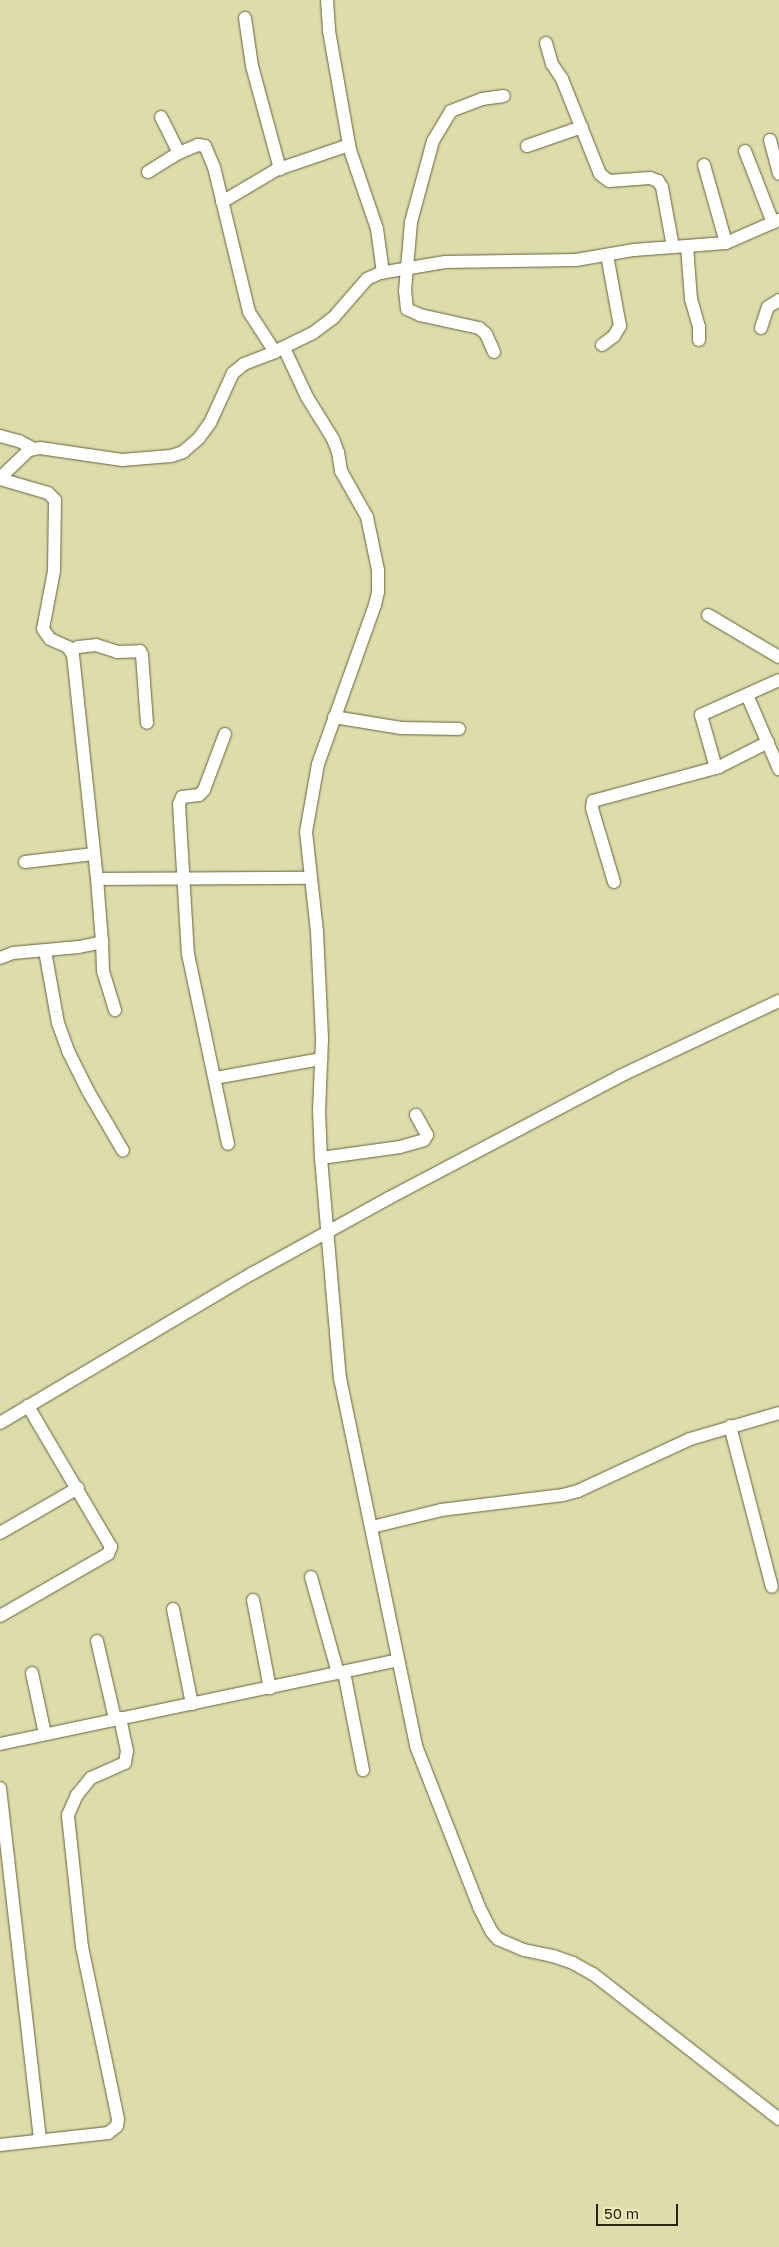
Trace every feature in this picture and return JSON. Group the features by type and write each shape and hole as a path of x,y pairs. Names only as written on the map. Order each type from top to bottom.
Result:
{"street":[{"path":"327,0 329,31 349,145 377,229 383,273"},
{"path":"245,18 252,66 280,169"},
{"path":"546,43 552,64 562,79 600,174 605,180 620,182 655,178 660,182 673,248"},
{"path":"494,352 486,334 479,328 420,315 407,309 406,269 410,229 422,174 433,141 445,118 460,106 504,96"},
{"path":"161,117 179,153"},
{"path":"527,146 582,127"},
{"path":"770,140 779,174"},
{"path":"148,172 179,153 198,145 205,146 214,167 249,312 279,350 333,439 340,466 367,517 379,581 375,605 318,764 310,797 306,832 317,932 322,1040 319,1111 321,1158 340,1378 416,1746 458,1857 491,1931 498,1939 524,1950 553,1956 573,1963 593,1974 779,2120"},
{"path":"222,202 280,169 349,145"},
{"path":"71,651 50,639 43,629 54,571 55,500 48,493 0,479 29,450 64,450 122,460 171,456 183,452 199,438 210,423 233,373 244,364 279,350 313,332 334,317 367,280 383,273 445,262 559,261 687,246 726,244 776,222 745,151"},
{"path":"704,165 726,244"},
{"path":"687,246 691,299 699,327 699,340"},
{"path":"602,345 614,336 620,326 607,255"},
{"path":"761,328 768,306 779,300"},
{"path":"0,436 20,441 34,449"},
{"path":"708,614 779,657"},
{"path":"71,651 78,646 96,645 117,652 140,651 142,655 147,723"},
{"path":"71,651 97,879 103,971 115,1010"},
{"path":"716,768 701,715 779,680"},
{"path":"747,695 779,769"},
{"path":"334,717 411,729 459,729"},
{"path":"225,734 204,790 199,795 185,796 180,800 188,954 228,1144"},
{"path":"614,882 592,808 593,801 716,768 768,742"},
{"path":"25,862 94,854"},
{"path":"97,879 311,878"},
{"path":"0,958 13,953 45,951 102,942"},
{"path":"45,951 58,1023 68,1051 88,1092 123,1151"},
{"path":"0,1423 327,1232 620,1076 779,1001"},
{"path":"215,1078 320,1059"},
{"path":"321,1158 400,1147 424,1140 427,1135 416,1115"},
{"path":"0,1616 111,1551 110,1542 28,1406"},
{"path":"372,1526 441,1510 563,1495 578,1491 690,1439 779,1413"},
{"path":"730,1426 772,1587"},
{"path":"0,1533 78,1488"},
{"path":"311,1577 341,1672 364,1770"},
{"path":"253,1600 270,1688"},
{"path":"173,1609 192,1704"},
{"path":"0,2145 108,2133 114,2130 118,2122 82,1947 68,1815 77,1795 91,1778 126,1763 127,1751 97,1641"},
{"path":"0,1744 398,1660"},
{"path":"32,1673 44,1734"},
{"path":"0,1788 6,1893 40,2140"}]}
